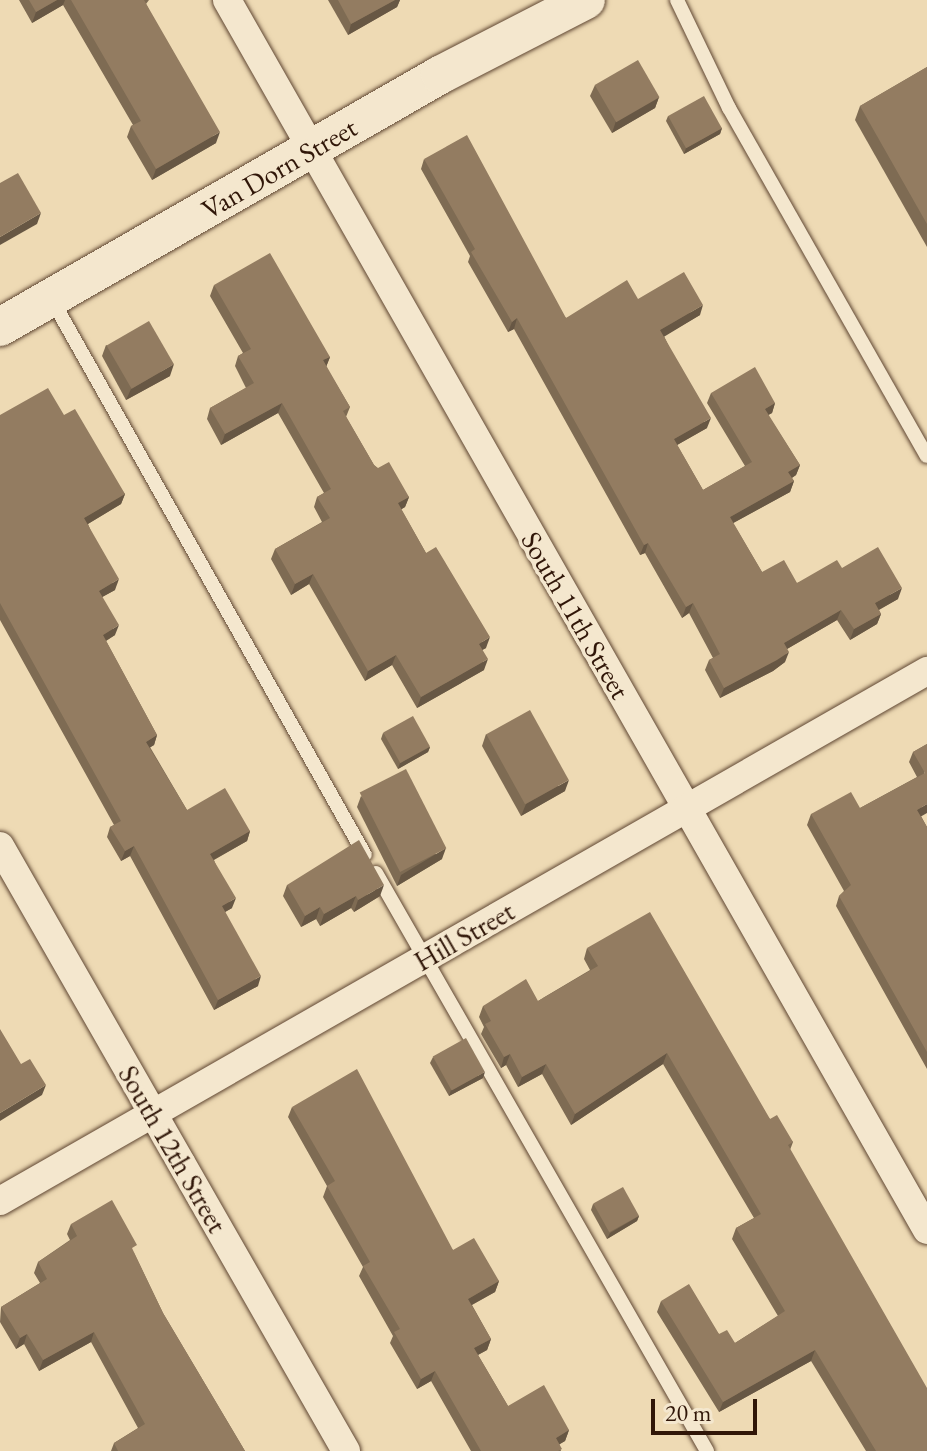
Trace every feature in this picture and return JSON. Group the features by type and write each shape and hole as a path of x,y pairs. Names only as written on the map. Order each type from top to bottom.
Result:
{"main road":[{"name":"Van Dorn Street","path":"0,327 572,4"}],"street":[{"name":"South 11th Street","path":"227,0 927,1230"},
{"name":"Hill Street","path":"0,1201 927,671"},
{"name":"South 12th Street","path":"0,846 346,1451"}],"lane":[{"path":"677,0 734,117 927,456"},
{"path":"51,298 424,959 707,1451"}],"building":[{"path":"29,0 57,0 36,12"},
{"path":"71,0 144,0 220,132 156,169 131,126 141,121"},
{"path":"338,0 395,0 351,24"},
{"path":"638,60 660,97 616,122 595,85"},
{"path":"927,67 927,224 860,106"},
{"path":"704,96 722,128 686,148 668,116"},
{"path":"467,135 566,318 627,280 638,299 684,272 703,305 660,330 711,418 674,439 703,490 752,462 711,393 755,367 775,403 765,409 800,465 788,472 794,481 730,517 762,572 784,560 797,583 837,560 842,568 878,547 902,588 875,603 881,614 854,629 841,610 784,643 789,652 777,660 724,688 709,660 720,654 693,603 686,607 648,543 644,545 517,318 512,322 471,252 475,249 424,159"},
{"path":"18,173 41,213 0,237 0,183"},
{"path":"270,253 330,357 323,360 350,407 343,411 374,465 378,468 389,462 409,497 398,503 426,553 436,547 490,637 479,644 488,659 421,697 396,655 368,671 313,574 295,584 275,549 330,518 317,497 331,489 282,403 225,434 210,408 254,383 238,356 251,349 214,285"},
{"path":"149,321 174,364 132,389 107,346"},
{"path":"48,388 64,415 75,409 125,494 84,518 119,579 99,591 119,625 103,635 157,735 146,742 187,810 225,788 250,831 210,854 236,898 222,906 261,976 218,1000 134,846 125,851 110,827 121,821 0,603 0,415"},
{"path":"530,710 569,780 525,804 486,734"},
{"path":"413,716 430,747 400,763 383,732"},
{"path":"927,744 927,804 917,810 927,827 927,1052 839,896 851,885 811,814 851,792 860,808 925,773 913,752"},
{"path":"406,769 446,848 400,872 360,793"},
{"path":"359,840 384,885 324,914 320,907 305,916 287,885"},
{"path":"650,912 770,1119 777,1115 793,1142 788,1145 927,1388 927,1451 876,1451 815,1350 723,1402 661,1301 689,1284 719,1334 727,1330 735,1343 785,1311 736,1228 761,1214 667,1053 575,1114 546,1064 522,1077 510,1054 504,1057 485,1024 491,1021 483,1006 526,979 538,1001 598,966 587,948"},
{"path":"0,1029 21,1064 30,1059 46,1085 0,1113"},
{"path":"466,1038 485,1072 452,1091 433,1056"},
{"path":"357,1069 453,1250 474,1238 499,1281 468,1299 491,1339 474,1348 508,1406 544,1385 569,1430 556,1438 562,1449 481,1451 435,1371 421,1379 394,1332 400,1329 363,1266 370,1262 327,1186 335,1181 292,1107"},
{"path":"623,1187 639,1216 609,1232 593,1203"},
{"path":"112,1200 137,1245 132,1248 163,1313 245,1451 118,1451 114,1443 145,1424 94,1332 43,1360 27,1334 20,1338 1,1307 47,1279 38,1262 77,1236 71,1224"}]}
